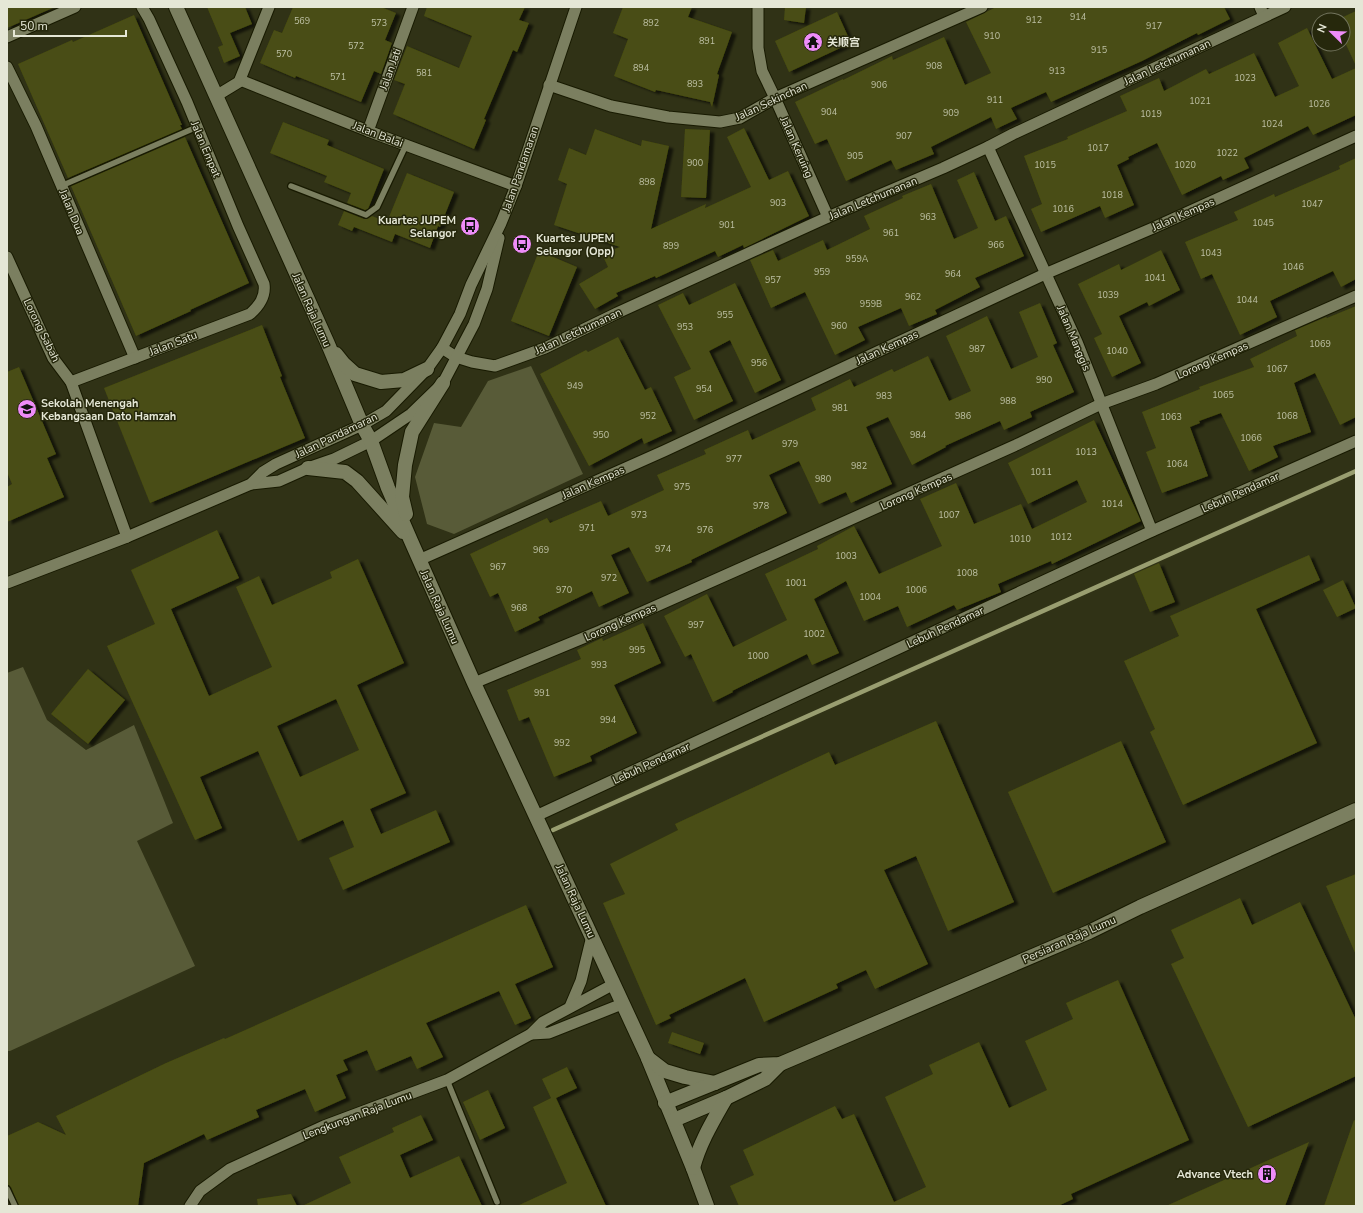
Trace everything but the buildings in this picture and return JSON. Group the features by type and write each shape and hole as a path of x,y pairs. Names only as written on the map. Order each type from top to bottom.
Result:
{"street":[{"path":"7,37 75,7"},
{"name":"Jalan Empat","path":"142,7 197,127 264,284 265,292"},
{"name":"Jalan Raja Lumu","path":"176,7 328,344 362,425 371,442 388,488 419,560 474,683 647,1056 665,1103 674,1120 707,1206"},
{"path":"216,96 239,82 269,7"},
{"name":"Jalan Jati","path":"368,131 413,7"},
{"name":"Jalan Pandamaran","path":"7,583 127,537 251,484 263,472 276,464 362,425 386,411 427,368 452,332 471,285 501,223 516,186 576,7"},
{"name":"Jalan Keruing","path":"758,7 758,48 762,71 828,217"},
{"name":"Jalan Sekinchan","path":"549,85 611,106 668,117 720,122 740,118 775,98 958,12 982,7"},
{"name":"Jalan Letchumanan","path":"442,348 456,357 472,362 495,366 538,350 828,217 943,168 988,147 1262,12 1285,7"},
{"name":"Jalan Dua","path":"7,67 36,126 135,358"},
{"name":"Jalan Balai","path":"240,80 368,131 516,186"},
{"name":"Jalan Kempas","path":"419,560 664,451 1045,274 1153,228 1356,136"},
{"name":"Jalan Manggis","path":"988,147 1077,342 1152,531"},
{"path":"411,541 402,497 408,446 412,432 443,383 474,324 487,289 501,223"},
{"name":"Lorong Sabah","path":"7,257 53,358 70,382 127,537"},
{"name":"Jalan Satu","path":"70,382 250,314 259,306 265,292"},
{"name":"Lorong Kempas","path":"474,683 600,631 771,555 1016,445 1101,404 1156,384 1356,296"},
{"path":"328,344 344,364 355,374 370,380 381,382 404,380 427,368"},
{"path":"251,484 279,481 308,468 334,459 371,442 411,414 443,383"},
{"name":"Lebuh Pendamar","path":"536,816 1152,531 1356,441"},
{"path":"308,468 345,472 357,480 411,541"},
{"name":"Persiaran Raja Lumu","path":"665,1103 759,1065 780,1064 1089,932 1140,907 1356,810"},
{"path":"570,1007 581,981 592,936"},
{"name":"Lengkungan Raja Lumu","path":"190,1206 200,1191 230,1169 324,1126 447,1080 531,1034 543,1022 614,984"},
{"name":"Lengkungan Raja Lumu","path":"531,1034 549,1033 622,1004"},
{"path":"647,1056 665,1071 715,1083"},
{"name":"Persiaran Raja Lumu","path":"674,1120 726,1098 765,1079 780,1064"},
{"path":"693,1168 709,1127 726,1098"}],"lane":[{"path":"61,186 197,127"},
{"path":"291,186 366,215 377,208 406,145"},
{"path":"447,1080 497,1202"},
{"path":"7,1189 15,1206"}],"green space":[{"path":"531,366 583,474 454,534 427,524 415,477 434,423 461,427 488,381"},
{"path":"23,667 47,720 86,750 134,725 173,823 137,841 195,966 10,1051 7,1051 7,673"}],"waterway":[{"path":"553,830 1356,471"}],"place":[{"name":"关顺宫","path":"813,42"},
{"name":"Kuartes JUPEM Selangor","path":"470,226"},
{"name":"Kuartes JUPEM Selangor (Opp)","path":"522,244"},
{"name":"Sekolah Menengah Kebangsaan Dato Hamzah","path":"27,409"},
{"name":"Advance Vtech","path":"1267,1174"}]}
